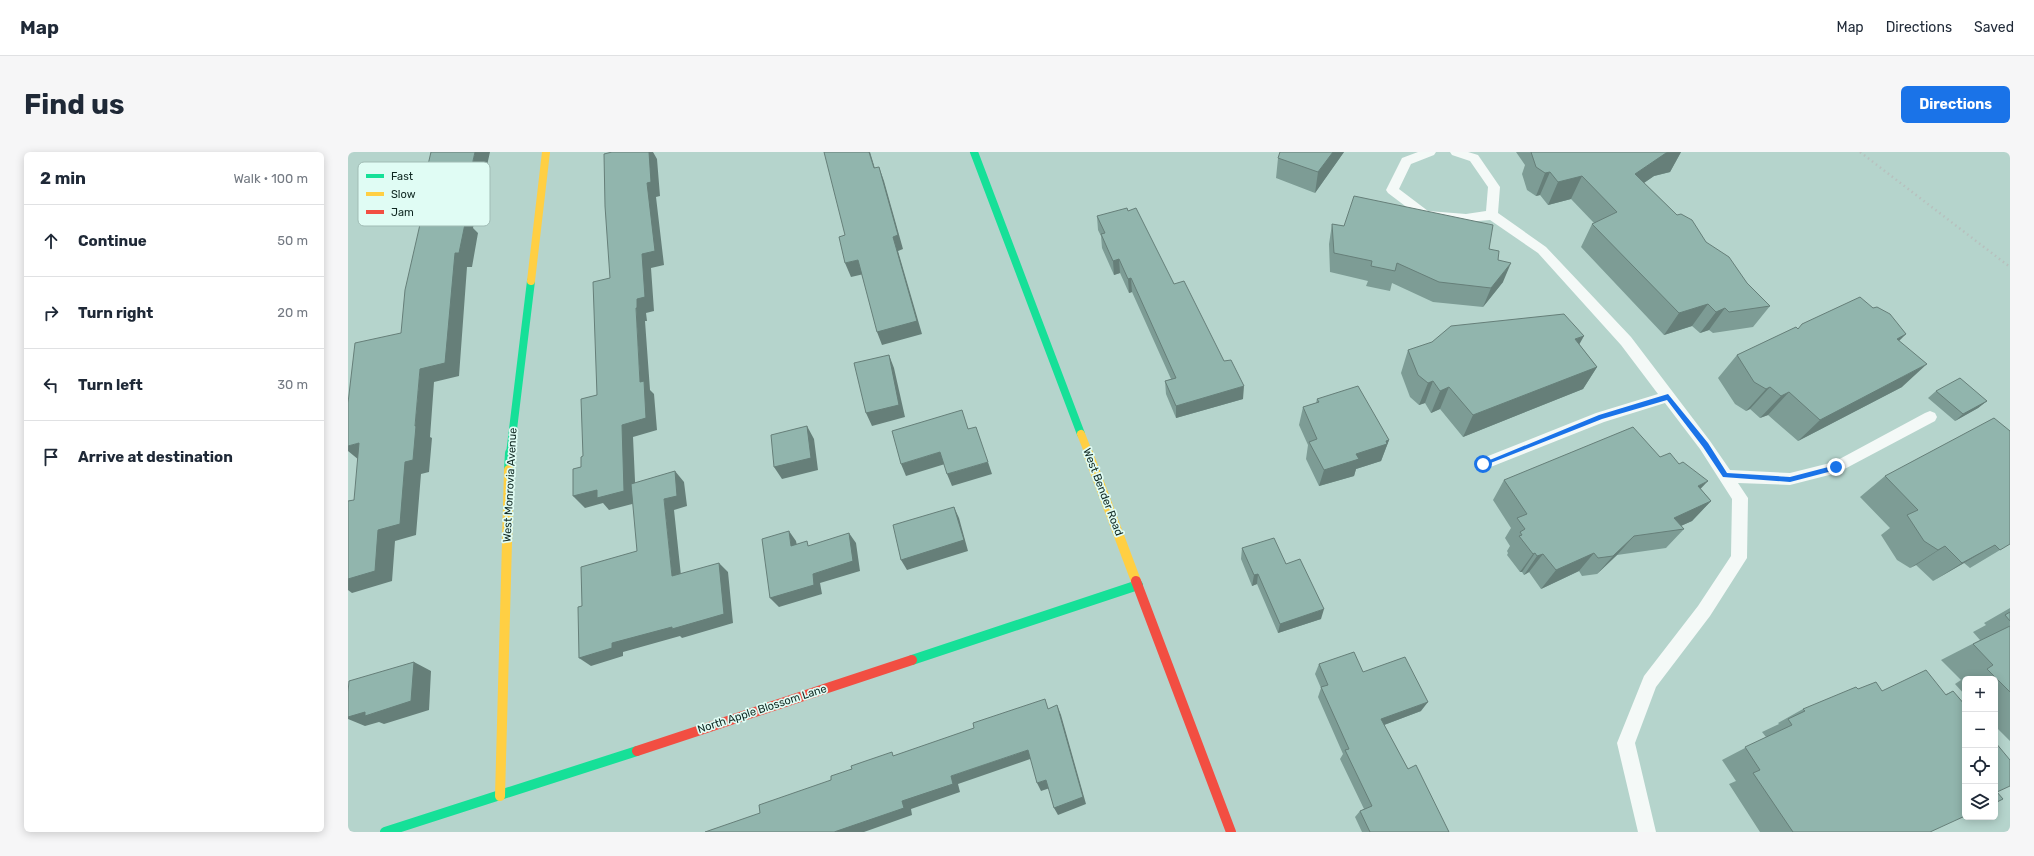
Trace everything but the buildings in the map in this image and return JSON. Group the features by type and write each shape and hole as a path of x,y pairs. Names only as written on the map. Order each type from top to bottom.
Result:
{"street":[{"name":"West Monrovia Avenue","path":"500,796 510,451 546,152"},
{"name":"West Bender Road","path":"974,152 1231,832"},
{"name":"North Apple Blossom Lane","path":"385,832 500,796 1138,585"}],"lane":[{"path":"1430,152 1406,161 1392,190 1425,215 1466,218 1492,214 1542,250 1626,342 1705,445 1740,498 1739,558 1704,611 1650,682 1626,742 1647,832"},
{"path":"1458,152 1474,158 1494,187 1492,214"},
{"path":"1483,464 1601,417 1668,397"},
{"path":"1725,476 1790,480 1836,467 1930,417"}],"railway":[{"path":"1860,152 2010,267"}],"traffic: fast":[{"path":"974,152 1081,434"},
{"path":"509,470 510,451 531,281"},
{"path":"912,660 1138,585"},
{"path":"385,832 637,751"}],"traffic: slow":[{"path":"531,281 546,152"},
{"path":"1081,434 1136,581"},
{"path":"500,796 509,470"}],"traffic: jam":[{"path":"1136,581 1231,832"},
{"path":"637,751 912,660"}],"route":[{"path":"1483,464 1601,417 1668,397 1705,445 1725,476 1790,480 1836,467"}]}
